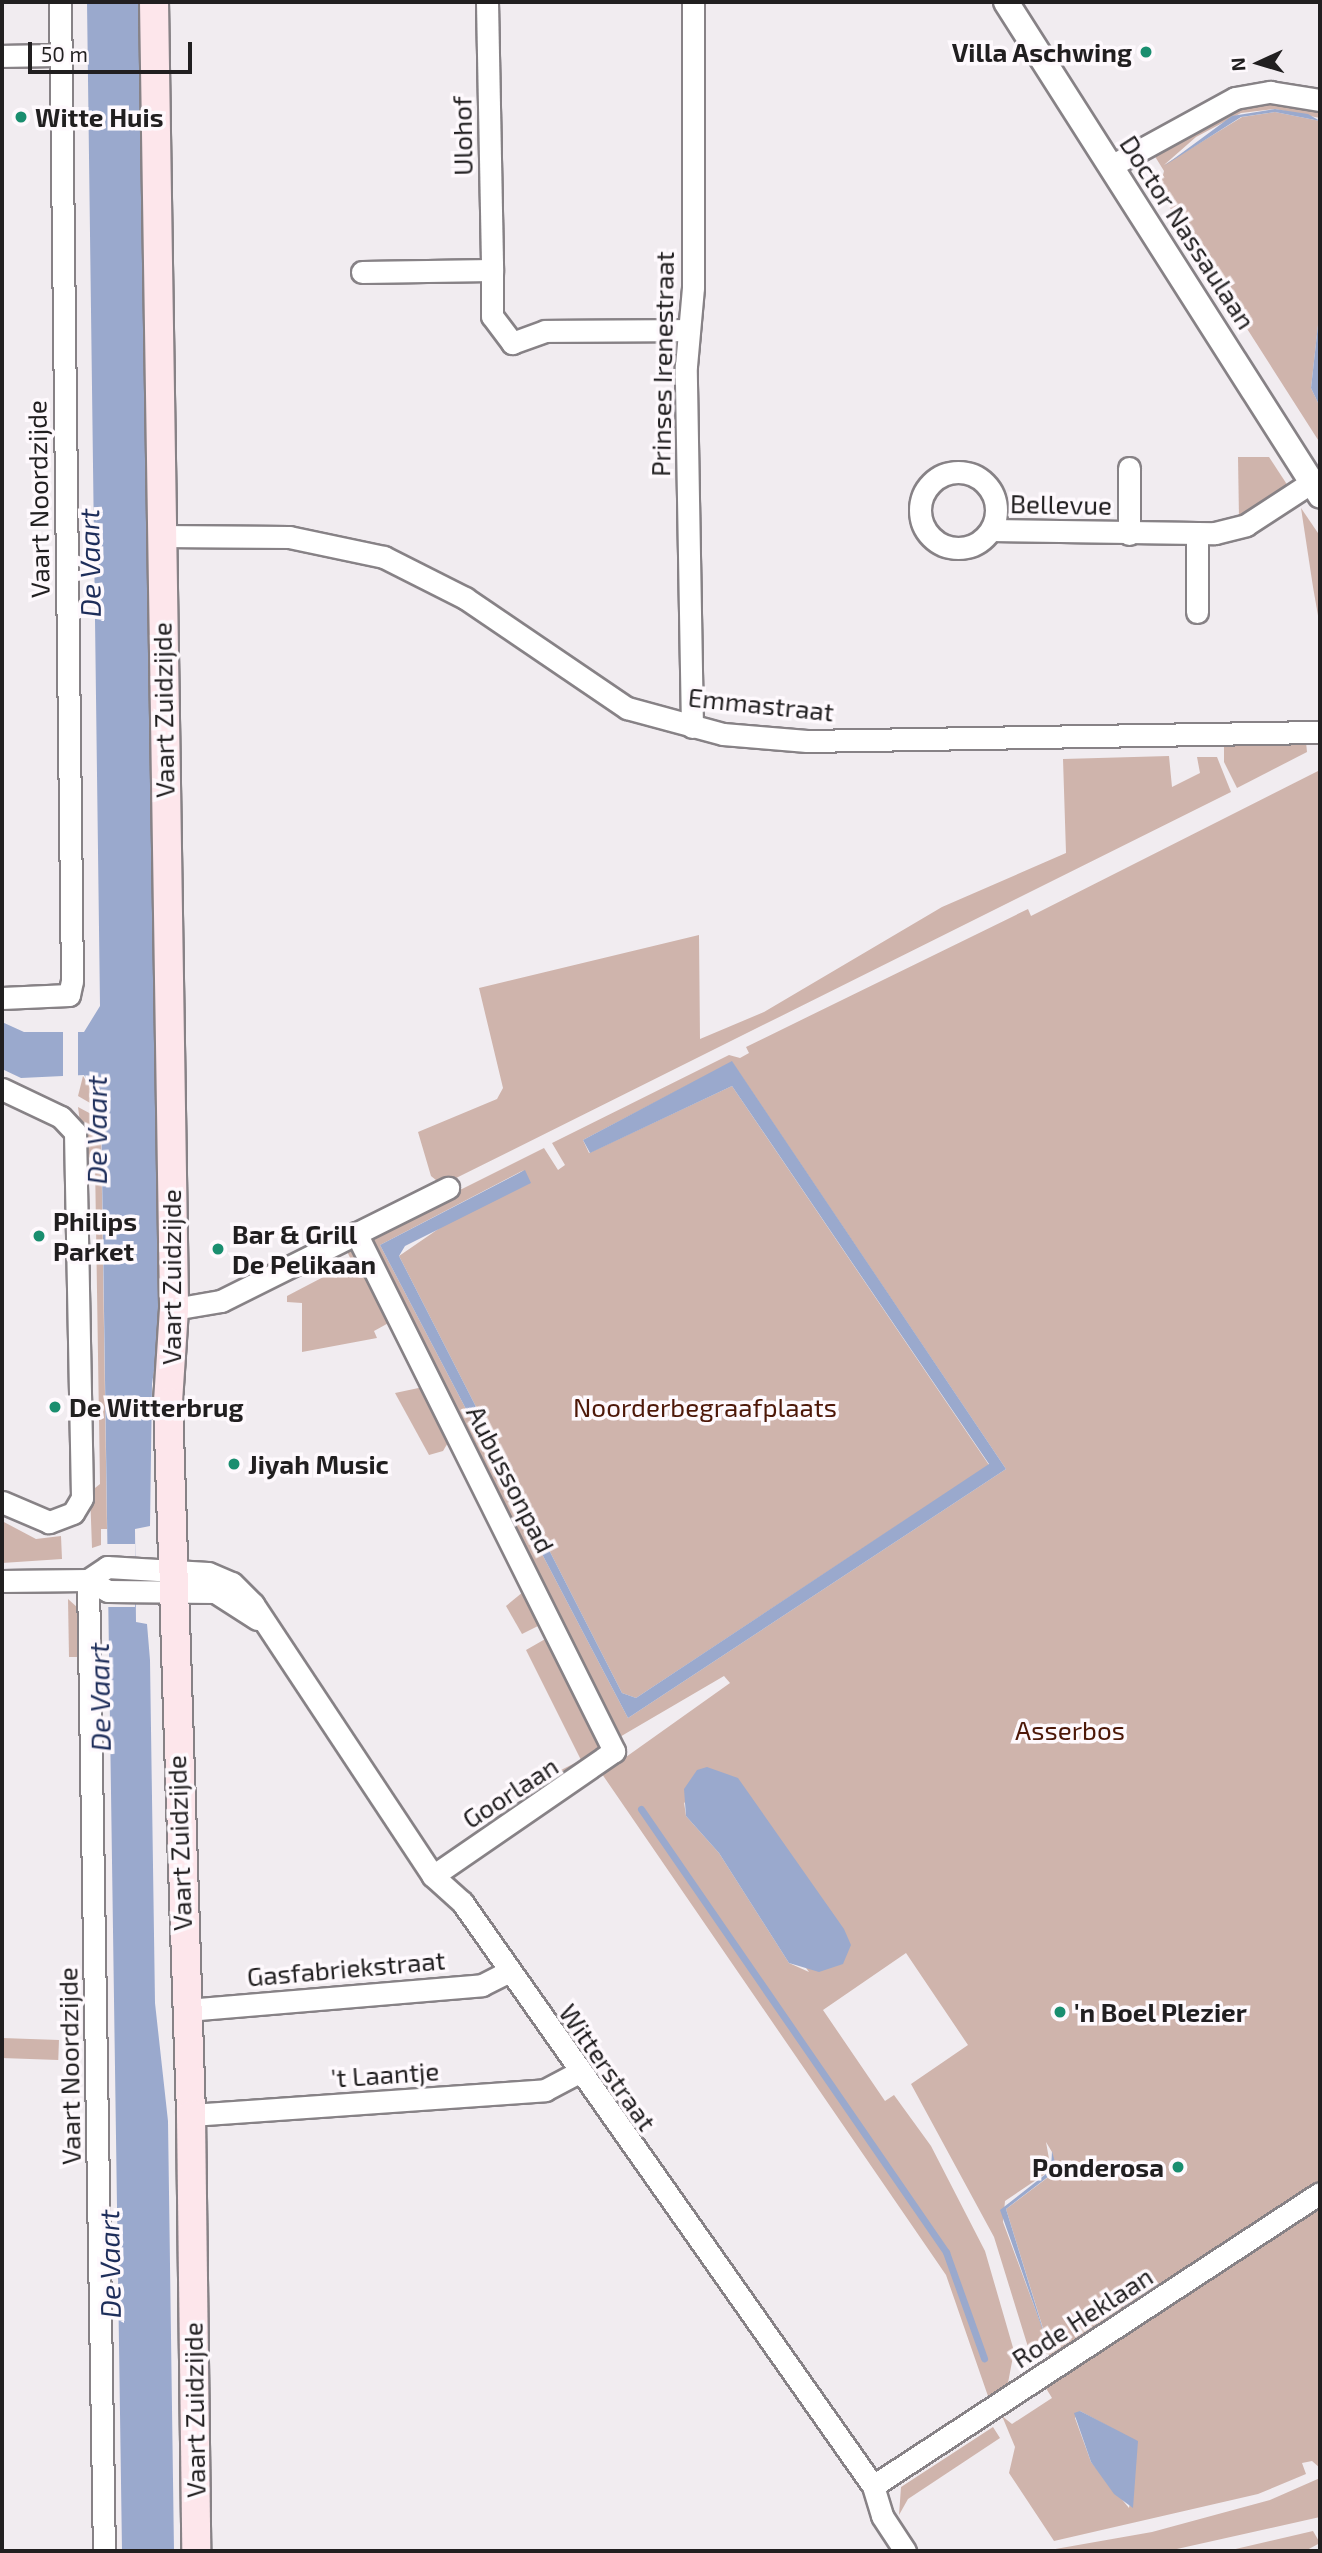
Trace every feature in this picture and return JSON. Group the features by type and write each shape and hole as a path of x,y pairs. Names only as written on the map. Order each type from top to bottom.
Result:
{"main road":[{"name":"Vaart Zuidzijde","path":"154,2 160,536 174,1309 168,1402 187,2010 202,2115 196,2551"}],"street":[{"name":"Vaart Noordzijde","path":"2,998 68,995 60,2"},
{"name":"Ulohof","path":"487,2 492,316 512,343 545,331 689,330"},
{"name":"Prinses Irenestraat","path":"692,727 689,330 693,2"},
{"name":"Doctor Nassaulaan","path":"1006,2 1316,488"},
{"path":"2,56 61,55"},
{"path":"1111,166 1235,98 1270,92 1320,100"},
{"path":"362,272 492,270"},
{"name":"Bellevue","path":"1129,468 1129,534"},
{"name":"Bellevue","path":"991,530 1197,533 1247,525 1316,488"},
{"path":"1197,533 1197,612"},
{"name":"Emmastraat","path":"160,536 289,537 384,557 465,598 627,708 692,727 807,741 1320,732"},
{"path":"2,1089 71,1124 82,1498 73,1513 49,1522 2,1502"},
{"path":"174,1309 221,1301 448,1188"},
{"name":"Aubussonpad","path":"356,1233 614,1751"},
{"path":"88,1580 107,1567 136,1566 173,1579"},
{"path":"2,1581 88,1580 108,1591 136,1590 173,1579"},
{"name":"Witterstraat","path":"173,1579 215,1592 257,1619 433,1877 462,1902 507,1972 873,2486 882,2516 905,2551"},
{"name":"Vaart Noordzijde","path":"88,1580 104,2551"},
{"name":"Goorlaan","path":"433,1877 614,1751"},
{"name":"Gasfabriekstraat","path":"187,2010 482,1985 507,1972"},
{"name":"'t Laantje","path":"202,2115 545,2090 579,2072"},
{"name":"Rode Heklaan","path":"873,2486 1320,2193"}],"green space":[{"path":"1259,100 1320,107 1320,118 1275,109 1241,113 1196,137 1164,165 1242,117 1275,112 1320,121 1320,307 1311,388 1320,407 1320,443 1159,191 1164,171 1151,150"},
{"path":"1238,457 1269,457 1288,486 1239,518"},
{"path":"1301,508 1320,536 1320,627 1313,587"},
{"path":"1306,742 1307,752 1237,788 1224,762 1224,743"},
{"path":"1169,756 1172,787 1200,773 1197,757 1217,757 1231,792 442,1185 431,1176 418,1132 497,1099 503,1088 479,988 699,935 700,1039 764,1012 942,907 1066,853 1063,759"},
{"name":"Asserbos","path":"1320,770 1320,2468 1312,2461 1302,2463 1306,2474 1258,2494 1054,2541 1009,2473 1015,2447 1002,2416 1012,2424 1052,2398 1044,2385 1053,2356 1028,2347 994,2237 911,2084 968,2045 906,1953 823,2010 885,2101 894,2095 931,2146 985,2251 1014,2351 1008,2383 989,2399 946,2275 602,1774 730,1683 724,1676 618,1738 366,1237 544,1148 558,1170 565,1165 552,1143 729,1055 740,1058 749,1053 746,1047 1028,909 1031,916","holes":["732,1062 1006,1469 628,1718 380,1245 524,1170 399,1256 622,1693 636,1698 989,1465 732,1086 589,1153 583,1140","684,1802 809,1972 789,1963 719,1853 686,1816","1046,2142 1052,2152 1055,2172 1006,2209 1046,2338 1003,2222 1005,2201 1051,2170","1080,2411 1117,2431 1134,2481 1129,2508 1091,2462 1075,2418"]},
{"path":"83,1076 100,1103 101,1128 107,1529 101,1529 101,1545 92,1548 90,1492 100,1484 95,1162 84,1153 78,1107 93,1115 97,1107 78,1096"},
{"path":"345,1247 361,1255 394,1320 374,1331 377,1338 302,1352 302,1303 287,1302 287,1296 352,1262"},
{"path":"428,1386 452,1436 443,1451 429,1455 395,1393"},
{"path":"2,1521 36,1539 61,1536 62,1559 2,1563"},
{"path":"523,1592 542,1624 522,1634 506,1606"},
{"path":"68,1599 78,1608 83,1657 69,1657"},
{"path":"547,1638 606,1747 567,1780 561,1770 581,1760 526,1650"},
{"path":"2,2038 59,2040 58,2060 2,2058"},
{"path":"993,2427 1000,2438 908,2499 899,2515 901,2487"},
{"path":"1320,2478 1320,2517 1168,2551 1044,2551 1152,2532 1270,2500"},
{"path":"1313,2531 1320,2543 1305,2551 1227,2551"}],"water":[{"path":"87,2 139,2 162,1316 152,1384 150,1526 135,1529 136,1622 147,1624 150,1660 155,2003 168,2121 174,2551 122,2551 101,1103 84,1075 21,1078 2,1069 2,1022 24,1032 84,1032 100,1006"},
{"path":"1275,109 1308,114 1320,121 1275,112 1241,117 1164,166 1232,116"},
{"path":"1320,307 1320,407 1311,388"},
{"path":"732,1061 1006,1469 628,1718 380,1245 525,1170 531,1183 405,1246 399,1256 622,1693 636,1698 989,1464 732,1086 590,1153 583,1140"},
{"path":"707,1767 738,1778 844,1929 851,1945 843,1964 819,1972 789,1963 719,1853 686,1816 684,1789 697,1770"},
{"path":"1052,2151 1057,2170 1006,2209 1046,2339 1000,2210 1051,2170"},
{"path":"1080,2411 1138,2441 1133,2508 1114,2494 1091,2462 1074,2413"}],"pier":[{"path":"63,1029 78,1029 78,1080 63,1080"},
{"path":"107,1544 135,1544 135,1607 107,1607"}],"waterway":[{"path":"641,1809 946,2252 984,2358"}],"place":[{"name":"Villa Aschwing","path":"1146,52"},
{"name":"Witte Huis","path":"21,117"},
{"name":"Philips Parket","path":"39,1236"},
{"name":"Bar & Grill De Pelikaan","path":"218,1249"},
{"name":"De Witterbrug","path":"55,1407"},
{"name":"Jiyah Music","path":"234,1464"},
{"name":"'n Boel Plezier","path":"1060,2012"},
{"name":"Ponderosa","path":"1178,2167"}],"water label":[{"name":"De Vaart","path":"89,563"},
{"name":"De Vaart","path":"96,1130"},
{"name":"De Vaart","path":"99,1697"},
{"name":"De Vaart","path":"109,2264"}],"park label":[{"name":"Noorderbegraafplaats","path":"705,1407"}]}
